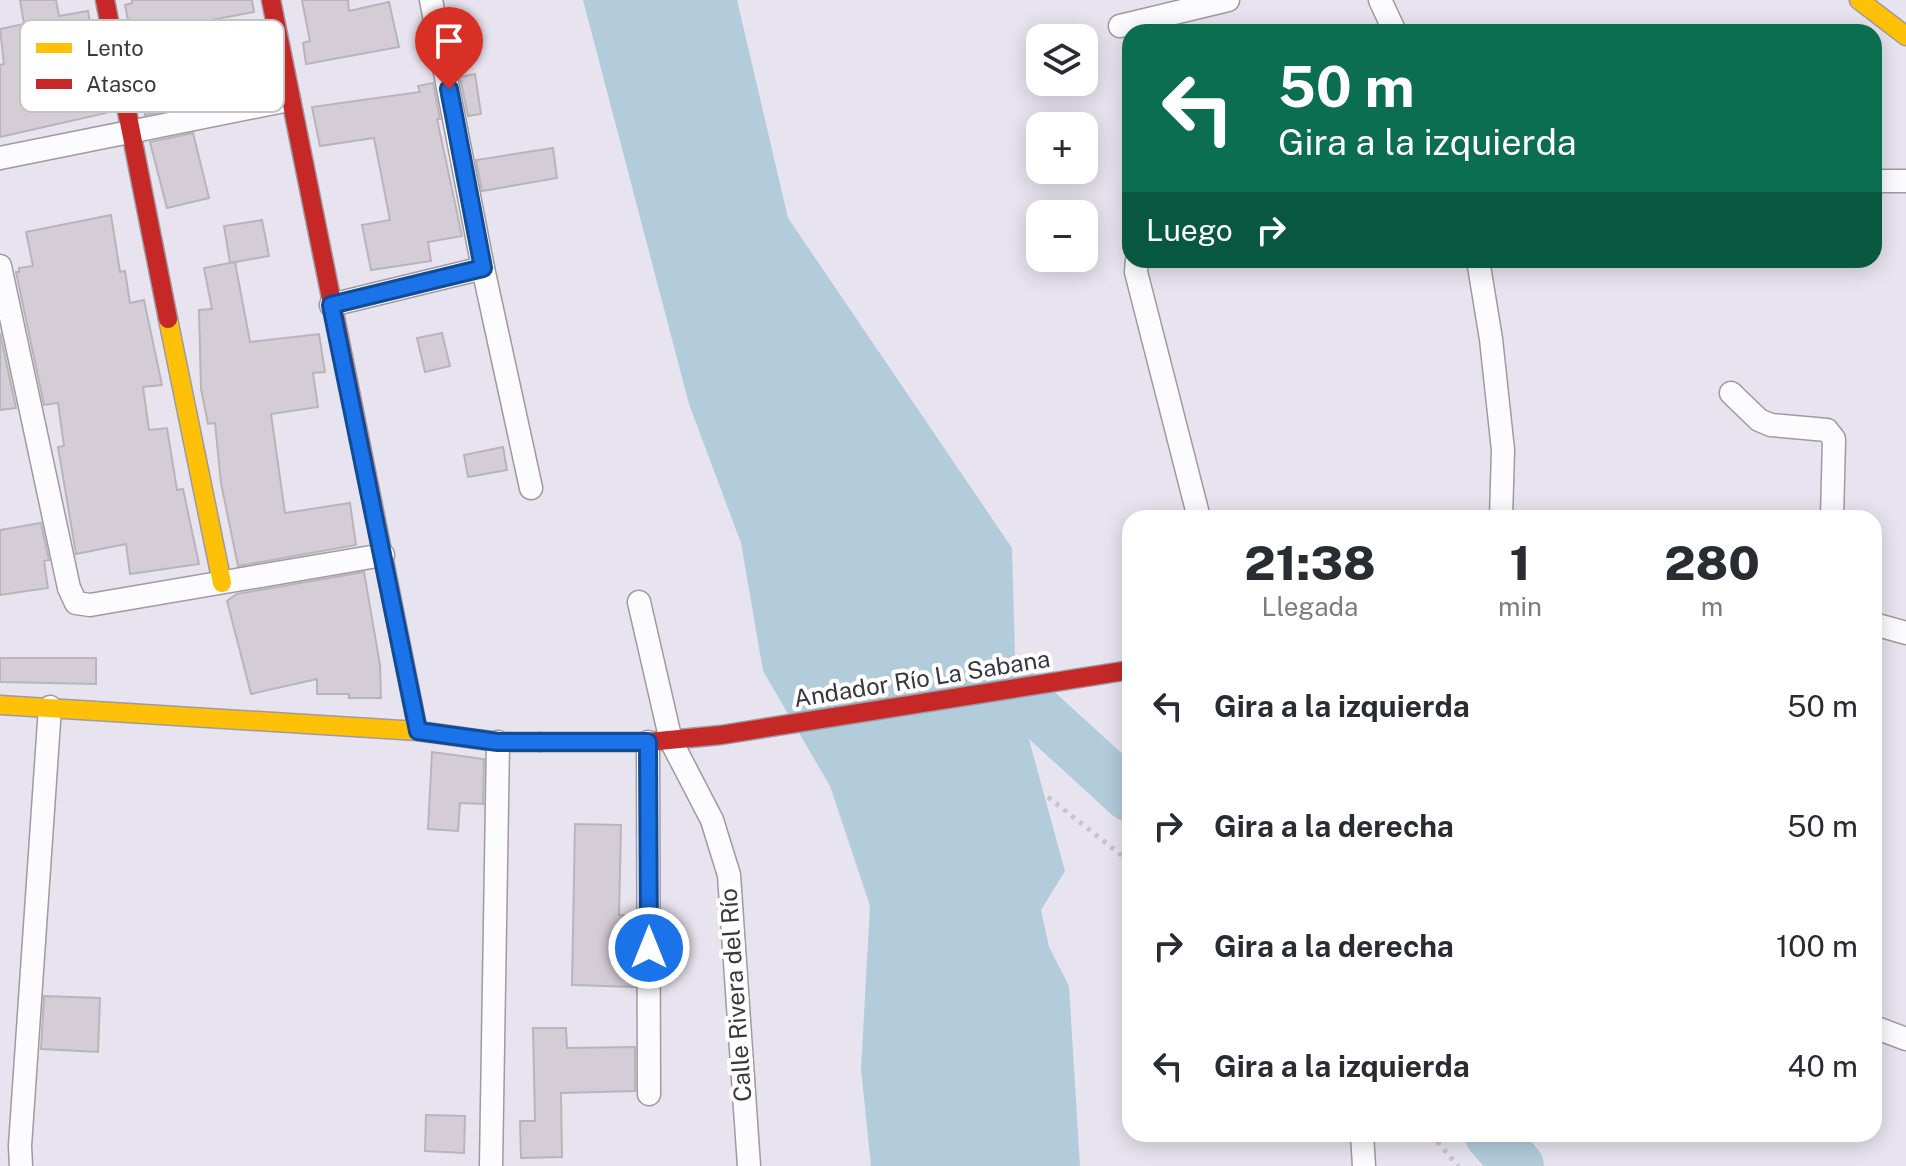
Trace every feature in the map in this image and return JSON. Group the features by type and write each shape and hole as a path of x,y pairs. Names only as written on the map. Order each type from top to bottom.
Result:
{"street":[{"path":"105,0 109,20"},
{"path":"271,0 275,20"},
{"path":"431,0 483,268 531,488"},
{"path":"1128,24 1228,0"},
{"path":"1380,0 1391,24"},
{"path":"1859,0 1906,36"},
{"path":"284,72 418,731"},
{"path":"284,101 289,100"},
{"path":"125,112 222,583"},
{"path":"0,158 231,112"},
{"path":"1882,181 1906,181"},
{"path":"0,266 69,588 76,603 90,605 383,555"},
{"path":"331,305 483,268"},
{"path":"1136,268 1197,510"},
{"path":"1479,268 1491,339 1503,450 1501,510"},
{"path":"1731,393 1759,420 1771,425 1827,430 1834,439 1832,510"},
{"name":"Calle Rivera del Río","path":"639,602 671,741 712,820 729,875 749,1166"},
{"path":"1882,626 1906,633"},
{"name":"Andador Río La Sabana","path":"0,705 418,731 498,742 648,742 721,735 1122,671"},
{"path":"21,1166 50,707"},
{"path":"491,1166 498,742"},
{"path":"648,742 649,1094"},
{"path":"1882,1030 1906,1039"},
{"path":"1362,1142 1364,1166"}],"path":[{"path":"1048,797 1122,856"},
{"path":"1438,1142 1458,1166"}],"water":[{"path":"583,0 737,0 788,218 1012,548 1016,692 1065,871 1041,910 1049,947 1069,986 1080,1166 871,1166 861,1069 870,906 830,786 763,671 741,543 689,404"}],"building":[{"path":"20,0 56,0 59,16 88,11 90,20 23,20"},
{"path":"132,0 252,0 254,12 211,20 128,20 125,5 132,3"},
{"path":"302,0 348,0 349,11 389,2 399,47 306,64 303,43 310,41"},
{"path":"20,25 20,112 106,113 0,137 0,65 4,64 0,29"},
{"path":"475,74 481,114 468,116 460,77"},
{"path":"433,83 440,119 437,119 462,236 428,242 431,261 371,270 362,225 390,220 374,138 320,146 312,107 420,92 418,86"},
{"path":"193,133 209,198 167,208 150,142"},
{"path":"553,148 557,178 482,191 476,160"},
{"path":"111,215 120,272 125,271 130,303 144,300 162,385 143,387 149,430 167,428 177,490 183,489 199,564 130,574 126,544 76,554 58,447 64,446 58,403 44,405 16,272 19,268 33,266 26,232"},
{"path":"262,220 269,256 230,263 224,226"},
{"path":"235,262 250,342 319,334 325,372 313,373 318,407 271,414 285,513 350,503 356,545 238,566 221,483 215,423 208,424 201,389 199,310 212,309 204,268"},
{"path":"0,333 16,408 0,410"},
{"path":"442,333 450,366 425,372 417,338"},
{"path":"503,447 507,470 468,477 464,455"},
{"path":"41,523 49,560 44,561 48,588 0,595 0,530"},
{"path":"364,572 380,665 381,698 317,694 317,679 251,694 227,601 237,594"},
{"path":"0,658 96,658 96,684 0,682"},
{"path":"432,752 484,759 483,804 460,803 458,831 428,829"},
{"path":"575,824 621,825 619,915 634,916 635,987 572,985"},
{"path":"44,996 100,998 98,1052 41,1049"},
{"path":"533,1028 566,1028 567,1048 635,1047 635,1091 561,1093 562,1157 521,1158 520,1121 535,1121"},
{"path":"426,1115 465,1116 464,1153 425,1151"}],"waterway":[{"path":"1016,692 1122,789"},
{"path":"1497,1142 1518,1166"}],"traffic: slow":[{"path":"1859,0 1906,36"},
{"path":"168,319 222,583"},
{"path":"372,501 418,731"},
{"path":"0,705 418,731 498,742 540,742"}],"traffic: jam":[{"path":"105,0 109,20"},
{"path":"271,0 275,20"},
{"path":"284,64 372,501"},
{"path":"127,112 168,319"},
{"path":"540,742 648,742 721,735 1122,671"}],"route":[{"path":"449,89 483,268 331,305 418,731 498,742 648,742 649,948"}]}
